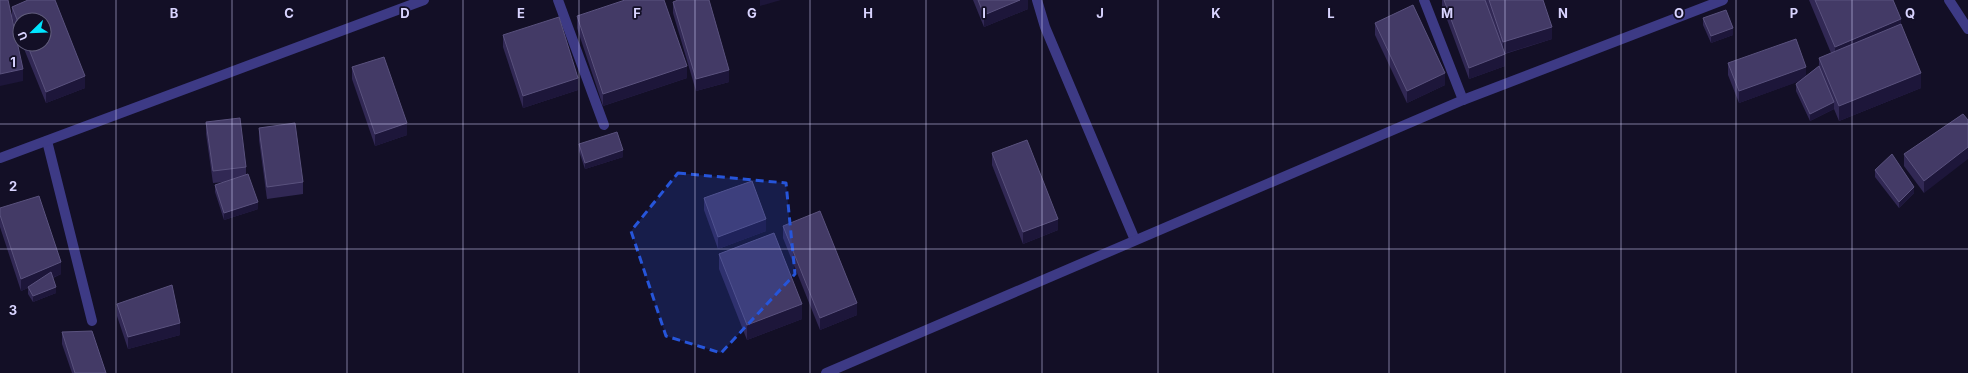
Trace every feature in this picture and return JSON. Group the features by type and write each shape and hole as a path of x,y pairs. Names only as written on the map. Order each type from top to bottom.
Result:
{"street":[{"path":"0,158 424,0"},
{"path":"558,0 604,125"},
{"path":"1037,0 1045,27 1135,240"},
{"path":"1424,0 1463,100"},
{"path":"826,373 1463,100 1723,0"},
{"path":"1949,0 1968,29"},
{"path":"47,141 92,321"}],"highlighted area":[{"path":"678,173 786,183 795,274 721,353 666,336 631,231"}],"building":[{"path":"0,0 8,0 12,18 12,52 19,52 23,69 0,74"},
{"path":"28,0 55,0 85,76 46,92 30,52 52,52 52,12 14,12 12,7"},
{"path":"625,0 664,0 687,66 603,94 577,16"},
{"path":"678,0 709,0 729,70 696,79 673,2"},
{"path":"978,0 1020,0 984,15"},
{"path":"1444,0 1485,0 1505,54 1469,68"},
{"path":"1489,0 1543,0 1552,27 1503,42"},
{"path":"1815,0 1893,0 1901,19 1835,47"},
{"path":"1413,5 1445,73 1407,91 1375,23"},
{"path":"1726,10 1733,28 1711,36 1703,18"},
{"path":"559,17 578,78 523,96 503,35"},
{"path":"1901,24 1921,73 1839,106 1819,58"},
{"path":"1796,39 1806,67 1739,91 1728,63"},
{"path":"384,57 407,123 375,134 352,67"},
{"path":"1819,66 1834,102 1810,114 1796,84"},
{"path":"1963,114 1968,120 1968,147 1924,181 1904,154"},
{"path":"240,118 246,167 213,171 206,122"},
{"path":"295,123 303,182 267,187 259,128"},
{"path":"617,132 623,150 585,163 579,144"},
{"path":"1027,140 1058,219 1023,232 992,153"},
{"path":"1892,154 1914,187 1899,202 1875,170"},
{"path":"248,174 258,202 224,213 215,185"},
{"path":"752,181 766,219 718,237 704,198"},
{"path":"39,196 61,262 21,279 0,215 0,208"},
{"path":"820,211 857,303 820,318 783,226"},
{"path":"774,233 802,304 747,325 719,254"},
{"path":"51,272 56,287 33,296 28,287"},
{"path":"172,285 180,323 128,337 117,304"},
{"path":"92,331 106,373 75,373 62,332"}]}
